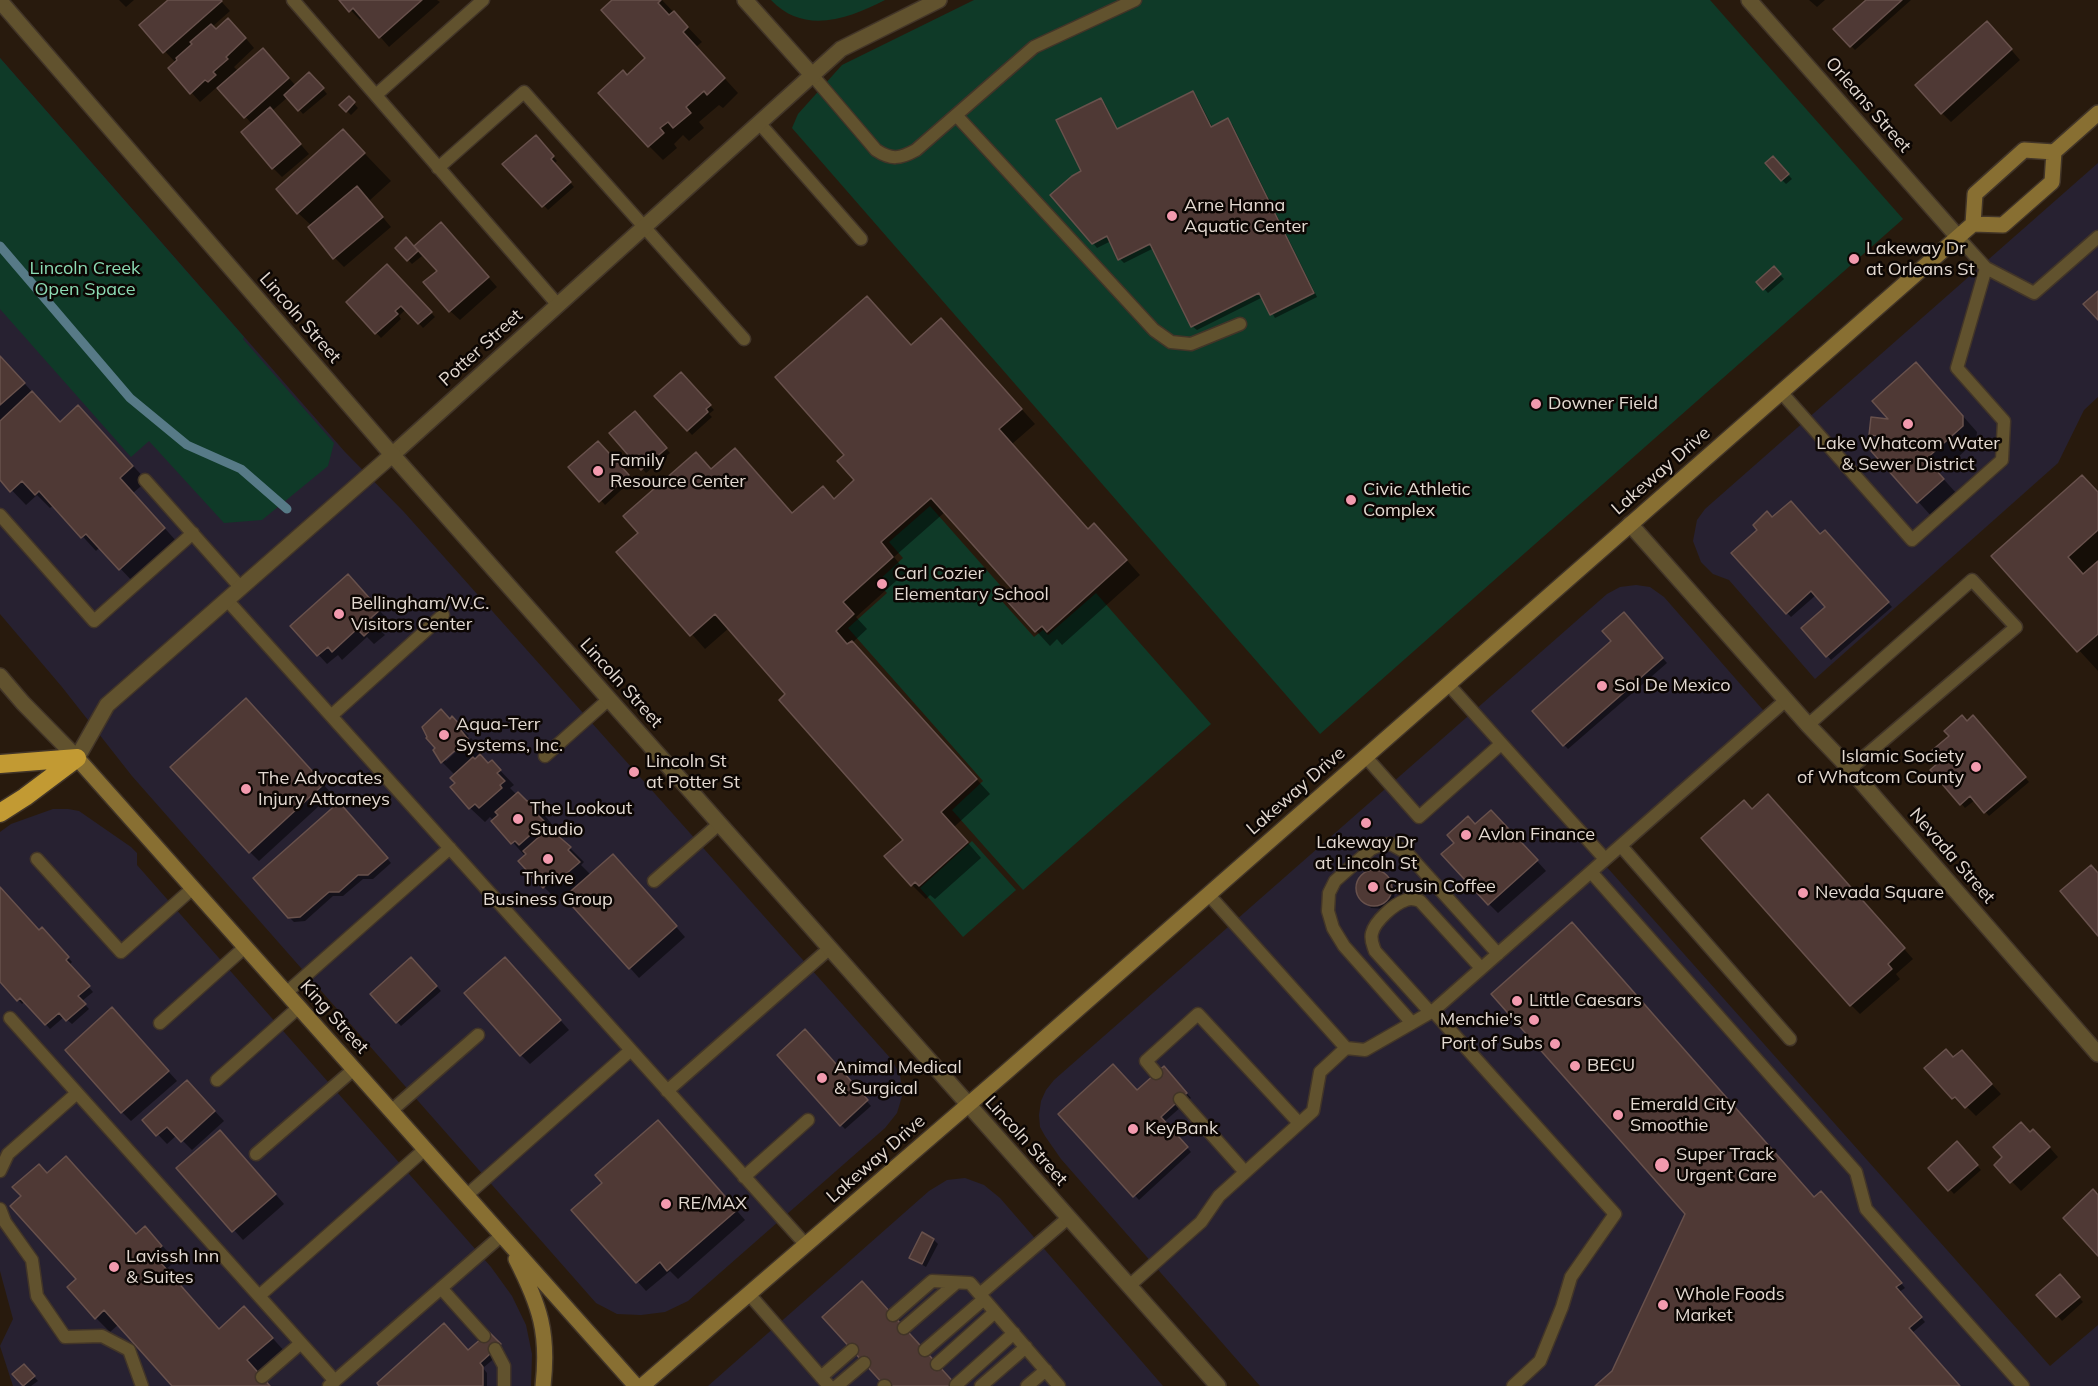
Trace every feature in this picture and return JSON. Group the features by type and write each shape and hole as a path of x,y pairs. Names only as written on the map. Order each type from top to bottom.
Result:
{"highway":[{"path":"0,764 77,758"},
{"path":"0,813 77,758"}],"main road":[{"path":"2054,152 2024,150 1975,194 1973,224 2002,225 2052,182 2054,152 2098,113"},
{"name":"Lakeway Drive","path":"642,1386 968,1105 1973,224"},
{"name":"King Street","path":"77,758 636,1386"},
{"path":"504,1238 528,1282 543,1321 546,1346 543,1386"}],"street":[{"path":"745,0 813,76"},
{"name":"Potter Street","path":"77,758 107,705 392,455 841,49 939,0"},
{"name":"Orleans Street","path":"1749,0 1958,237"},
{"name":"Lincoln Street","path":"0,1 392,455 1218,1386"},
{"name":"Nevada Street","path":"1630,524 1808,725 1850,769 2098,1054"},
{"name":"King Street","path":"0,676 77,758"}],"lane":[{"path":"292,0 558,305"},
{"path":"376,95 483,0"},
{"path":"813,76 876,150 889,158 903,157 916,150 1034,47 1135,0"},
{"path":"438,168 524,92 744,339"},
{"path":"956,115 1154,330 1172,342 1191,344 1240,324"},
{"path":"760,124 861,238"},
{"path":"1958,237 1986,268 2034,293 2098,237"},
{"path":"1781,392 1912,540 2002,460 2004,421 1957,368 1986,268"},
{"path":"145,480 241,588"},
{"path":"0,515 94,621 193,533"},
{"path":"1808,725 1972,580 2016,627 1850,769"},
{"path":"227,600 806,1245"},
{"path":"331,716 443,615"},
{"path":"1448,684 1605,859"},
{"path":"545,756 609,699"},
{"path":"1208,894 1346,1048 1365,1050 1432,1012 1786,700"},
{"path":"1365,756 1419,817 1501,744"},
{"path":"654,881 719,824"},
{"path":"1412,1023 1344,946 1333,928 1328,911 1329,893 1335,881 1371,849 1391,844 1407,853 1498,954"},
{"path":"1621,846 1790,1039"},
{"path":"286,993 450,848"},
{"path":"37,859 121,952 193,888"},
{"path":"1592,872 1856,1172 1866,1209 2023,1386"},
{"path":"1481,968 1420,900 1411,899 1398,904 1376,924 1372,933 1371,942 1375,951 1614,1214 1571,1277 1562,1307 1540,1361 1513,1386"},
{"path":"160,1023 245,946"},
{"path":"668,1091 830,948"},
{"path":"217,1080 299,1007"},
{"path":"1156,1073 1146,1061 1198,1014 1299,1123"},
{"path":"10,1018 301,1343 332,1384 441,1288 504,1238"},
{"path":"391,1111 478,1035"},
{"path":"1129,1286 1201,1222 1219,1196 1313,1111 1320,1072 1346,1048"},
{"path":"466,1195 631,1050"},
{"path":"256,1154 354,1069"},
{"path":"0,1171 8,1155 77,1093"},
{"path":"1180,1100 1245,1172"},
{"path":"744,1177 808,1120"},
{"path":"259,1296 425,1149"},
{"path":"0,1209 5,1222 32,1260 37,1296 65,1337 102,1336 129,1350 142,1386"},
{"path":"925,1350 1068,1218"},
{"path":"892,1315 932,1281 970,1284 1046,1370 1055,1385"},
{"path":"904,1328 956,1282"},
{"path":"441,1288 484,1336"},
{"path":"749,1294 825,1382 852,1350"},
{"path":"937,1364 995,1312"},
{"path":"956,1385 1014,1334"},
{"path":"262,1377 301,1343"},
{"path":"981,1386 1026,1347"},
{"path":"495,1349 504,1366 504,1386"},
{"path":"837,1386 864,1363"},
{"path":"1027,1386 1046,1370"}],"shaded area":[{"path":"0,58 345,452 404,512 892,1060 900,1075 903,1093 897,1113 885,1128 688,1301 665,1312 641,1315 617,1314 596,1303 132,776 62,687 0,614"},
{"path":"2098,163 2098,397 2084,410 2058,463 1815,679 1729,580 1713,574 1701,562 1693,541 1697,520 1705,509"},
{"path":"1636,585 1650,587 1664,597 1770,718 1605,865 2050,1366 2098,1325 2098,1386 1260,1386 1061,1159 1045,1136 1040,1127 1041,1101 1054,1080 1607,594 1620,587"},
{"path":"53,809 79,811 137,853 137,865 491,1267 512,1296 526,1325 532,1354 531,1386 13,1386 0,1346 13,1319 0,1271 0,832 11,824"},
{"path":"965,1178 984,1185 1000,1198 1163,1386 708,1386 929,1191 947,1180"}],"green space":[{"path":"771,0 885,0 841,18 812,20 784,11"},
{"name":"Civic Athletic Complex","path":"974,0 1710,0 1903,219 1320,734 792,128 798,114 842,65"},
{"name":"Lincoln Creek Open Space","path":"0,58 334,443 328,466 262,520 224,523 149,441 131,457 0,309"},
{"path":"930,506 1007,593 1000,599 1034,637 1043,630 1048,635 1096,593 1211,724 1023,890 952,810 983,781 848,628 887,593 877,582 903,558 889,542"},
{"path":"972,841 1016,890 963,937 920,888"}],"building":[{"path":"168,0 222,1 163,53 139,25"},
{"path":"339,0 422,0 379,38 353,8 349,12"},
{"path":"612,0 661,0 658,3 669,15 674,11 688,27 683,32 725,78 707,95 704,91 686,107 691,113 673,128 668,122 660,128 664,133 648,147 598,93 623,70 627,75 645,58 601,10"},
{"path":"1866,0 1902,0 1850,47 1833,29"},
{"path":"228,18 246,38 213,72 216,75 208,82 205,80 190,94 168,68 192,44 190,42 211,24 216,29"},
{"path":"1987,21 2012,49 1941,114 1915,85"},
{"path":"263,48 289,78 244,118 217,88"},
{"path":"309,72 324,88 298,111 284,95"},
{"name":"Arne Hanna Aquatic Center","path":"1193,91 1211,127 1228,118 1314,293 1270,315 1259,293 1191,327 1150,244 1118,260 1107,236 1092,244 1050,195 1081,171 1056,120 1101,98 1117,129"},
{"path":"349,96 355,102 346,112 339,105"},
{"path":"270,107 301,144 272,169 241,132"},
{"path":"343,129 365,153 297,214 276,189"},
{"path":"536,135 554,156 551,159 571,182 542,207 502,164"},
{"path":"1773,156 1789,174 1781,181 1765,163"},
{"path":"357,186 383,217 333,259 308,227"},
{"path":"441,222 489,277 449,312 423,282 437,271 414,246"},
{"path":"406,237 418,251 407,261 395,248"},
{"path":"387,264 432,312 418,324 401,306 395,311 398,314 375,334 346,302"},
{"path":"1774,266 1781,274 1763,290 1756,282"},
{"path":"2098,291 2098,320 2083,304"},
{"path":"867,296 911,345 941,318 1022,409 999,429 1088,529 1094,523 1127,560 1047,632 1042,626 1035,632 1006,600 1015,592 931,498 881,542 893,557 843,602 854,614 836,631 847,644 852,641 977,779 941,812 968,842 919,886 915,882 911,886 884,856 903,840 779,700 785,694 715,614 690,636 616,552 638,533 623,516 696,452 711,469 735,448 792,513 823,486 834,499 854,480 837,461 844,455 775,377"},
{"path":"0,356 25,383 0,405"},
{"path":"1916,362 1963,416 1963,426 1926,459 1944,479 1917,503 1871,451 1886,437 1869,435 1871,417 1888,419 1872,401"},
{"path":"681,372 711,405 706,409 708,412 687,431 654,396"},
{"path":"32,391 60,422 78,405 133,466 120,478 165,528 119,570 86,534 81,538 39,491 35,495 22,481 10,492 0,480 0,421"},
{"path":"635,411 667,448 641,470 609,433"},
{"name":"Family Resource Center","path":"598,441 629,475 599,502 568,467"},
{"path":"2082,475 2098,492 2098,530 2068,557 2083,574 2098,561 2098,634 2077,652 1991,556"},
{"path":"1791,501 1820,534 1825,530 1889,602 1826,657 1801,628 1825,607 1811,591 1786,614 1731,553 1757,530 1753,525 1767,511 1772,517"},
{"name":"Bellingham/W.C. Visitors Center","path":"348,574 380,610 371,618 377,624 364,636 357,629 332,652 328,647 317,656 290,626"},
{"path":"1624,612 1663,658 1563,746 1532,711 1611,641 1602,631"},
{"path":"246,698 324,784 249,853 170,767"},
{"path":"441,709 461,726 459,728 468,739 441,763 422,727"},
{"path":"1962,715 1967,721 1973,715 2026,777 1984,813 1970,796 1960,805 1930,770 1939,762 1930,752 1949,736 1944,731"},
{"path":"480,754 488,763 492,760 501,770 497,773 505,781 500,785 502,788 479,808 475,804 469,809 450,787 455,783 450,778 473,757 475,759"},
{"path":"518,792 538,807 537,814 545,822 519,845 515,841 511,844 491,821 498,815 495,812"},
{"name":"Nevada Square","path":"1768,794 1905,948 1888,964 1892,969 1850,1006 1701,838 1744,800 1752,809"},
{"path":"339,802 388,858 368,875 358,875 339,892 329,892 300,917 288,918 253,878"},
{"path":"1491,810 1538,860 1488,905 1441,854 1454,843 1447,835 1468,816 1475,824"},
{"path":"549,828 571,847 568,850 580,862 553,885 550,881 543,888 518,861 526,854 523,851"},
{"path":"613,854 677,926 629,969 564,897"},
{"path":"2091,865 2098,873 2098,936 2060,891"},
{"name":"Crusin Coffee","path":"1374,870 1387,875 1392,888 1387,901 1374,906 1361,901 1356,888 1361,875"},
{"path":"0,887 39,930 42,927 69,957 66,960 90,986 78,996 86,1004 66,1021 59,1013 45,1025 20,998 17,1001 0,982"},
{"path":"1572,922 1814,1197 1821,1191 1902,1283 1896,1287 1922,1317 1909,1328 1960,1386 1595,1386 1612,1371 1685,1214 1491,994"},
{"path":"411,957 437,986 396,1023 370,994"},
{"path":"505,957 561,1020 520,1056 464,993"},
{"path":"112,1007 169,1071 121,1113 65,1050"},
{"name":"Animal Medical & Surgical","path":"805,1029 868,1100 840,1126 777,1055"},
{"path":"1946,1049 1953,1057 1962,1050 1992,1084 1965,1108 1955,1097 1952,1099 1924,1068"},
{"path":"1113,1064 1137,1090 1164,1066 1187,1093 1161,1117 1188,1147 1133,1197 1058,1114"},
{"path":"187,1080 215,1111 181,1142 167,1127 156,1136 142,1120"},
{"path":"658,1120 737,1210 667,1271 660,1262 636,1283 571,1210 602,1183 595,1175"},
{"path":"2021,1122 2030,1132 2033,1129 2050,1147 2010,1183 1994,1165 2002,1157 1993,1147"},
{"path":"220,1130 276,1194 232,1232 176,1168"},
{"path":"1957,1141 1978,1165 1948,1191 1928,1168"},
{"name":"Lavissh Inn & Suites","path":"66,1156 136,1234 145,1226 162,1246 153,1254 219,1329 244,1306 273,1338 247,1360 270,1386 172,1386 104,1310 95,1319 67,1287 76,1279 10,1206 21,1196 12,1187 39,1164 47,1173"},
{"path":"2093,1189 2098,1195 2098,1256 2063,1218"},
{"path":"922,1232 934,1239 922,1264 909,1258"},
{"path":"2060,1274 2080,1297 2056,1317 2036,1295"},
{"path":"862,1281 957,1386 885,1386 822,1317"},
{"path":"444,1323 468,1350 489,1332 501,1344 480,1363 483,1367 483,1386 379,1386 377,1383"},
{"path":"24,1364 35,1376 23,1386 12,1374"}],"waterway":[{"path":"0,246 130,398 187,445 241,469 287,509"}],"place":[{"name":"Arne Hanna Aquatic Center","path":"1172,216"},
{"name":"Lakeway Dr at Orleans St","path":"1854,259"},
{"name":"Downer Field","path":"1536,404"},
{"name":"Lake Whatcom Water & Sewer District","path":"1908,424"},
{"name":"Family Resource Center","path":"598,471"},
{"name":"Civic Athletic Complex","path":"1351,500"},
{"name":"Carl Cozier Elementary School","path":"882,584"},
{"name":"Bellingham/W.C. Visitors Center","path":"339,614"},
{"name":"Sol De Mexico","path":"1602,686"},
{"name":"Aqua-Terr Systems, Inc.","path":"444,735"},
{"name":"Islamic Society of Whatcom County","path":"1976,767"},
{"name":"Lincoln St at Potter St","path":"634,772"},
{"name":"The Advocates Injury Attorneys","path":"246,789"},
{"name":"The Lookout Studio","path":"518,819"},
{"name":"Lakeway Dr at Lincoln St","path":"1366,823"},
{"name":"Avlon Finance","path":"1466,835"},
{"name":"Thrive Business Group","path":"548,859"},
{"name":"Crusin Coffee","path":"1373,887"},
{"name":"Nevada Square","path":"1803,893"},
{"name":"Little Caesars","path":"1517,1001"},
{"name":"Menchie's","path":"1534,1020"},
{"name":"Port of Subs","path":"1555,1044"},
{"name":"BECU","path":"1575,1066"},
{"name":"Animal Medical & Surgical","path":"822,1078"},
{"name":"Emerald City Smoothie","path":"1618,1115"},
{"name":"KeyBank","path":"1133,1129"},
{"name":"Super Track Urgent Care","path":"1662,1165"},
{"name":"RE/MAX","path":"666,1204"},
{"name":"Lavissh Inn & Suites","path":"114,1267"},
{"name":"Whole Foods Market","path":"1663,1305"}]}
